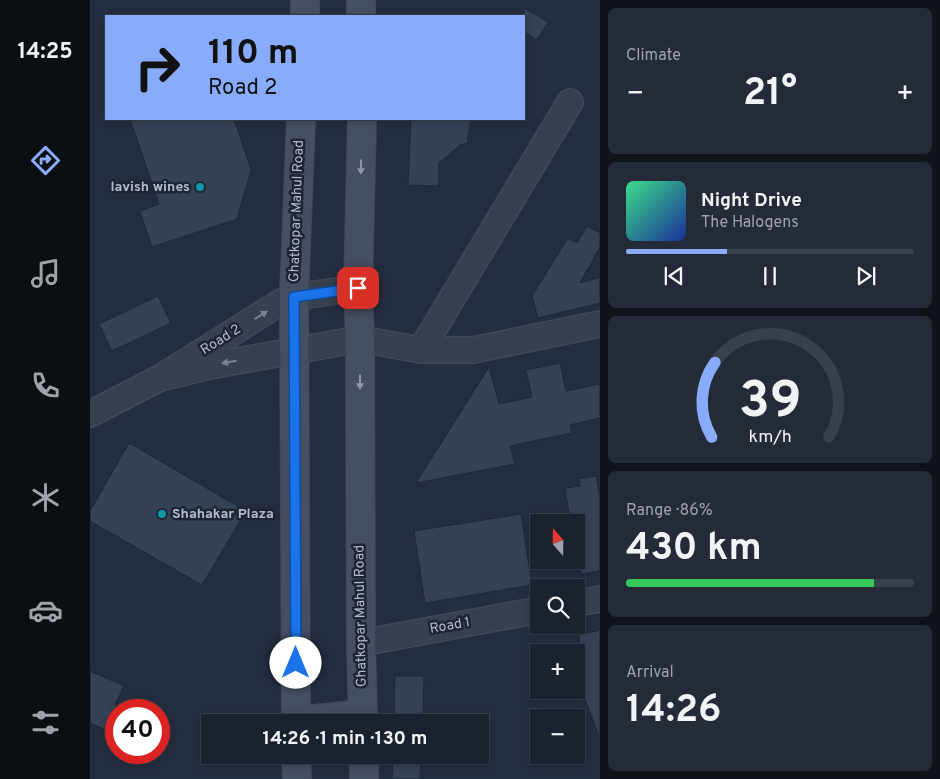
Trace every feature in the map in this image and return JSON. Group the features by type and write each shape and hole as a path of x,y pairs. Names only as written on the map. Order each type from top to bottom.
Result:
{"street":[{"path":"305,0 305,15"},
{"path":"361,0 361,15"},
{"path":"421,350 570,102"},
{"name":"Ghatkopar Mahul Road","path":"296,714 294,297 301,120"},
{"name":"Ghatkopar Mahul Road","path":"362,120 358,288 363,714"},
{"name":"Road 2","path":"90,413 160,378 281,302 294,297 358,288"},
{"path":"160,378 215,365 360,339 421,350 473,350 600,324"},
{"path":"585,602 600,599"},
{"name":"Road 1","path":"361,642 530,612"},
{"path":"296,764 296,779"},
{"path":"364,764 364,779"}],"building":[{"path":"524,8 548,22 537,40 525,33"},
{"name":"lavish wines","path":"130,120 234,120 251,170 237,219 152,247 140,211 159,204"},
{"path":"411,120 471,120 467,143 460,145 439,163 439,186 408,185"},
{"path":"587,226 600,233 600,247 580,283 600,277 600,303 538,318 532,296 568,238 577,243"},
{"path":"158,296 171,323 112,351 99,324"},
{"path":"560,363 566,391 600,384 600,418 570,425 572,433 510,446 515,464 416,483 489,367 499,404 532,397 526,370"},
{"path":"129,443 246,511 202,585 90,521 90,511"},
{"path":"596,476 600,498 600,571 581,574 580,569 585,569 585,514 569,514 565,488 580,486 579,479"},
{"path":"521,514 531,579 530,585 425,603 414,531"},
{"path":"600,630 599,736 585,699 585,644 580,644 579,635"},
{"path":"90,671 124,686 118,699 105,699 105,729 90,723"},
{"path":"395,676 424,676 423,714 394,714"},
{"path":"393,764 421,764 420,779 392,779"}],"place":[{"name":"lavish wines","path":"200,187"},
{"name":"Shahakar Plaza","path":"162,514"}],"route":[{"path":"296,663 294,297 358,288"}]}
